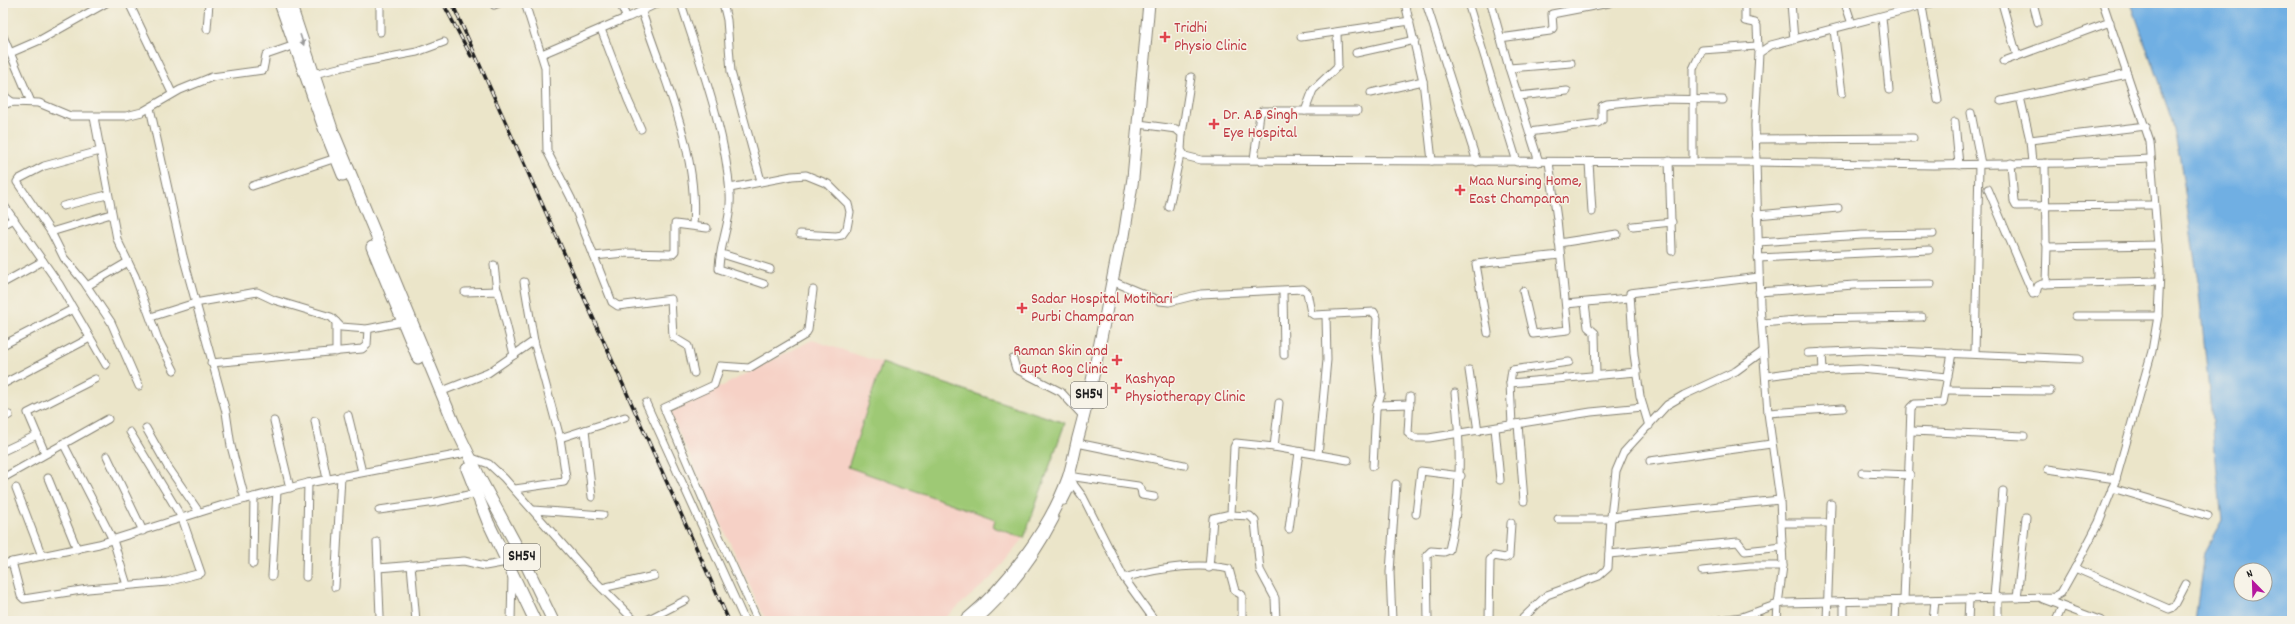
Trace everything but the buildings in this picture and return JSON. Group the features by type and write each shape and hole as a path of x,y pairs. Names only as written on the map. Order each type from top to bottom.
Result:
{"main road":[{"path":"280,3 336,158 402,322 484,498"},
{"path":"290,3 335,136 465,456"},
{"name":"SH54","path":"1119,247 1118,236 1129,157 1142,3"},
{"name":"SH54","path":"964,621 1003,585 1029,550 1069,479 1084,417 1119,247 1124,236 1139,124 1149,3"},
{"name":"SH54","path":"484,498 507,562 535,621"},
{"name":"SH54","path":"484,498 545,621"},
{"name":"SH54","path":"484,498 521,554 553,621"}],"street":[{"path":"10,53 40,40 106,3"},
{"path":"129,3 172,94"},
{"path":"207,29 209,3"},
{"path":"380,3 380,32"},
{"path":"525,3 542,54 547,79 547,151 571,198 612,302 616,306 671,299 673,337 688,346 694,373"},
{"path":"620,3 628,17"},
{"path":"542,54 642,12 658,3"},
{"path":"680,3 712,99 730,188 730,214 718,268 721,271 764,284"},
{"path":"723,3 727,20 731,72 761,181"},
{"path":"1405,3 1415,40 1423,81 1432,161"},
{"path":"1426,3 1477,162"},
{"path":"1468,3 1517,162"},
{"path":"1491,3 1509,68 1539,162"},
{"path":"1500,38 1550,31 1553,28 1550,17 1552,14 1608,3"},
{"path":"1745,3 1744,21 1757,25 1758,50 1755,162 1762,352 1782,523 1783,566 1777,621"},
{"path":"1791,3 1794,40"},
{"path":"1845,3 1852,24"},
{"path":"1899,3 1902,11"},
{"path":"1693,161 1693,69 1702,50 1758,50 1930,3"},
{"path":"2002,3 2017,56"},
{"path":"2033,3 2038,22"},
{"path":"1714,621 1742,617 1778,604 1996,597 2041,598 2054,597 2061,593 2099,522 2116,479 2152,351 2158,316 2160,281 2150,159 2150,142 2146,126 2103,3"},
{"path":"1922,6 1938,100"},
{"path":"642,12 686,151 693,186 693,225"},
{"path":"1882,17 1889,90"},
{"path":"1301,37 1337,33 1410,21"},
{"path":"2004,61 2110,22"},
{"path":"601,29 628,100 641,128"},
{"path":"1834,30 1842,93"},
{"path":"1304,111 1310,94 1338,66 1337,33"},
{"path":"3,36 31,102"},
{"path":"1356,53 1415,40"},
{"path":"314,74 363,62 417,52 444,42"},
{"path":"3,105 12,102 39,102 70,116 126,116 150,108 172,94 212,77 263,70 266,55 295,45"},
{"path":"1509,68 1571,63"},
{"path":"2000,101 2127,74"},
{"path":"1169,207 1181,150 1191,77"},
{"path":"1371,93 1423,81"},
{"path":"1518,96 1567,91"},
{"path":"3,95 12,102"},
{"path":"2020,97 2030,140 2032,163"},
{"path":"1529,132 1598,123 1602,120 1604,105 1646,100 1723,100"},
{"path":"150,108 195,303 226,412 231,446 245,499"},
{"path":"1254,159 1260,112 1265,110 1357,111"},
{"path":"1971,113 1980,164 1975,354"},
{"path":"94,117 107,195 119,246 128,262 152,316 158,339 174,370"},
{"path":"1955,122 1960,165"},
{"path":"1139,124 1176,130 1182,134"},
{"path":"2030,140 2146,126"},
{"path":"1755,139 1913,138"},
{"path":"1181,150 1186,156 1201,160 1254,159 1477,162 1693,161 1960,165 2150,159"},
{"path":"100,151 44,166 18,180 51,232 64,258 87,286 115,330 139,386"},
{"path":"252,186 336,158"},
{"path":"1669,161 1672,251"},
{"path":"1523,291 1534,334 1568,330 1549,162"},
{"path":"1589,162 1592,212"},
{"path":"2011,163 2015,205 2154,205"},
{"path":"2045,163 2044,206 2047,246 2046,284"},
{"path":"730,188 761,181 806,175 828,184 848,204 850,212 847,228 842,235 836,236 800,234"},
{"path":"1988,189 2033,294 2037,292 2039,285 2046,284 2160,281"},
{"path":"63,206 107,195"},
{"path":"3,204 43,261 106,365"},
{"path":"1757,215 1838,208"},
{"path":"51,232 111,214"},
{"path":"3,225 14,219"},
{"path":"1632,226 1672,222"},
{"path":"594,256 626,253 672,254 675,251 674,225 693,225 707,228"},
{"path":"1559,243 1617,234"},
{"path":"1758,242 1862,235 1933,234"},
{"path":"2047,246 2158,245"},
{"path":"1758,258 1929,250"},
{"path":"722,254 770,269"},
{"path":"1488,333 1476,264 1560,255"},
{"path":"3,284 43,261"},
{"path":"87,286 128,262"},
{"path":"494,266 497,291 514,355"},
{"path":"1649,426 1643,407 1637,372 1629,294 1632,292 1759,277"},
{"path":"1112,281 1165,302 1201,294 1306,290 1312,314 1326,315 1372,311 1375,313 1380,394 1377,405 1374,466"},
{"path":"515,489 566,481 560,438 534,341 524,282"},
{"path":"1759,292 1854,285 1930,284"},
{"path":"758,621 664,408 714,385 720,366 749,368 805,335 808,330 813,290"},
{"path":"465,292 497,291"},
{"path":"1283,291 1284,355"},
{"path":"152,316 195,303 256,292 274,300 327,316 341,327 368,329 402,322"},
{"path":"1566,304 1629,298"},
{"path":"1585,303 1588,327 1595,333 1596,376"},
{"path":"3,345 73,309"},
{"path":"1318,455 1327,360 1326,315"},
{"path":"2076,316 2158,316"},
{"path":"1762,323 1809,319 1922,317"},
{"path":"336,322 336,352"},
{"path":"211,363 259,357 336,352 366,347 368,329"},
{"path":"3,384 90,338"},
{"path":"440,392 488,373 534,341"},
{"path":"1808,353 1872,350 2080,359"},
{"path":"1520,621 1547,595 1605,572 1608,568 1611,518 1620,460 1667,405 1684,395 1736,371 1762,352"},
{"path":"1822,352 1823,371"},
{"path":"1904,601 1912,406 1916,404 1943,404 1952,353"},
{"path":"1013,359 1016,369 1061,392 1084,417"},
{"path":"1524,501 1510,383 1511,372 1514,368 1569,362"},
{"path":"1469,370 1478,432"},
{"path":"1766,376 1823,371 1877,370 1948,377"},
{"path":"1510,383 1637,372"},
{"path":"45,453 28,413 94,379"},
{"path":"1946,390 2050,391"},
{"path":"1428,621 1427,555 1431,551 1444,552 1449,550 1461,476 1460,433 1455,393"},
{"path":"1377,405 1410,401 1408,431 1411,437 1429,438 1478,432 1591,412 1643,407"},
{"path":"646,403 745,621"},
{"path":"1274,447 1280,403"},
{"path":"1768,413 1843,408"},
{"path":"348,415 362,472"},
{"path":"560,438 625,417"},
{"path":"3,478 45,453 108,419"},
{"path":"274,421 290,488"},
{"path":"315,421 327,479"},
{"path":"146,428 168,467 199,512"},
{"path":"1495,428 1500,480"},
{"path":"585,430 592,497"},
{"path":"1912,431 2024,436"},
{"path":"12,562 23,599 128,585 167,582 201,572 182,518 130,432"},
{"path":"3,450 37,436"},
{"path":"1230,516 1235,444 1239,442 1348,460"},
{"path":"64,443 113,540 128,585"},
{"path":"1077,443 1184,465"},
{"path":"1650,460 1772,444"},
{"path":"1289,529 1299,452"},
{"path":"106,456 143,531"},
{"path":"3,564 113,540 199,512 308,483 362,472 465,456 489,464 515,489 602,588 635,621"},
{"path":"2048,469 2116,479"},
{"path":"1416,514 1421,471 1461,476"},
{"path":"1862,473 1910,475"},
{"path":"335,587 341,476"},
{"path":"48,478 77,549"},
{"path":"1069,479 1138,486 1143,496 1154,497"},
{"path":"1069,479 1083,497 1124,578 1155,621"},
{"path":"977,621 999,602 1032,559 1069,479"},
{"path":"306,577 308,483"},
{"path":"1392,621 1390,572 1396,484"},
{"path":"16,488 42,556"},
{"path":"2112,488 2208,516"},
{"path":"272,576 277,491"},
{"path":"1998,621 1996,597 2003,492"},
{"path":"253,564 254,497"},
{"path":"379,510 436,502 484,498"},
{"path":"1558,520 1611,518 1780,500"},
{"path":"1827,621 1831,504"},
{"path":"533,510 603,515"},
{"path":"1209,568 1213,518 1250,516 1255,520 1260,570 1275,598 1276,621"},
{"path":"2017,598 2026,517"},
{"path":"1489,621 1490,560 1494,556 1505,558 1509,556 1511,523"},
{"path":"1782,523 1830,523"},
{"path":"377,542 380,616"},
{"path":"1610,554 1738,542 1744,551 1782,547"},
{"path":"378,568 464,561 485,566 507,562"},
{"path":"412,565 416,621"},
{"path":"1702,571 1750,566 1783,566"},
{"path":"1124,578 1154,570 1180,567 1231,570 1235,591 1242,595 1242,619"},
{"path":"2075,568 2169,609 2174,607 2186,584"},
{"path":"511,621 512,572"},
{"path":"602,588 654,576"},
{"path":"2041,598 2102,621"},
{"path":"1968,621 1969,599"},
{"path":"645,621 686,600"},
{"path":"1933,621 1935,600"},
{"path":"1895,621 1896,601"},
{"path":"1844,602 1844,621"},
{"path":"2056,621 2062,607"}],"shaded area":[{"path":"812,340 882,363 848,467 995,519 994,527 1024,538 990,579 941,621 766,621 670,413"}],"green space":[{"path":"882,363 1065,423 1024,538 993,527 995,519 848,467"}],"water":[{"path":"2131,3 2292,3 2292,621 2195,621 2204,553 2222,521 2198,282 2180,159 2172,121"}],"railway":[{"path":"443,3 471,56"},
{"path":"452,3 729,621"}],"place":[{"name":"Tridhi Physio Clinic","path":"1165,37"},
{"name":"Dr. A.B Singh Eye Hospital","path":"1214,124"},
{"name":"Maa Nursing Home, East Champaran","path":"1460,190"},
{"name":"Sadar Hospital Motihari Purbi Champaran","path":"1022,308"},
{"name":"Raman Skin and Gupt Rog Clinic","path":"1117,360"},
{"name":"Kashyap Physiotherapy Clinic","path":"1116,388"}]}
